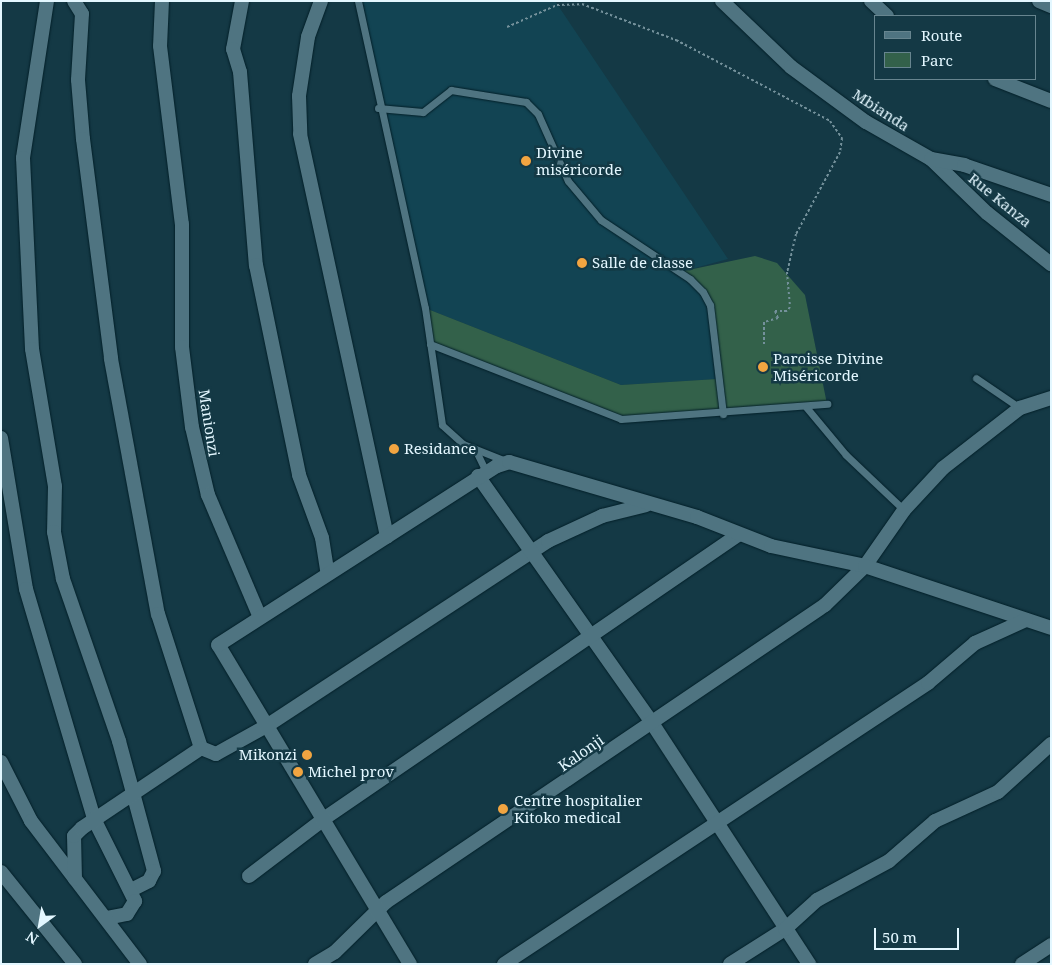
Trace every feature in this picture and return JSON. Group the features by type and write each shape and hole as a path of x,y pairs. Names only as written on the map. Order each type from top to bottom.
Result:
{"street":[{"path":"47,1 23,158 32,349 55,486 54,532 63,579 132,793 154,871 149,881 131,890"},
{"path":"74,1 82,14 78,80 83,139 111,359 158,614 201,748"},
{"name":"Manionzi","path":"162,1 160,46 182,224 182,347 198,460 259,616"},
{"path":"242,1 233,49 240,72 256,264 299,475 322,538 328,574"},
{"path":"321,1 308,36 299,96 300,134 387,537"},
{"name":"Mbianda","path":"722,1 791,67 866,122 931,159 1051,195"},
{"path":"871,1 886,15"},
{"path":"1039,1 1051,6"},
{"path":"998,80 1051,101"},
{"name":"Rue Kanza","path":"931,159 987,214 1051,264"},
{"path":"1020,408 1051,398"},
{"name":"Kalonji","path":"315,964 334,952 377,912 825,605 865,566 904,510 943,468 1020,408"},
{"path":"1,438 21,571 94,819 131,890 133,910 107,918"},
{"path":"410,964 377,912 325,818 268,725 218,650 224,639 387,537 482,474 510,462 646,505 697,517 738,535 865,566 1051,628"},
{"path":"482,474 652,723 714,824 810,964"},
{"path":"201,748 216,754 268,725 532,549 602,516 646,505"},
{"path":"249,876 325,818 592,637 738,535"},
{"path":"504,964 928,683 975,643 1026,620"},
{"path":"730,964 785,929 817,900 889,861 935,821 998,792 1051,744"},
{"path":"75,879 74,836 94,819 201,748"},
{"path":"1,762 31,821 107,918 140,964"},
{"path":"1,872 74,964"},
{"path":"1022,964 1051,945"}],"lane":[{"path":"358,1 378,108 430,344 442,425 475,449 510,462"},
{"path":"378,108 423,112 451,90 526,102 532,108 568,181 600,220 690,279 703,292 710,305 723,414"},
{"path":"430,344 621,420 806,408 827,404"},
{"path":"976,378 1020,408"},
{"path":"806,408 904,510"},
{"path":"475,449 482,474"}],"path":[{"path":"507,27 557,5 582,4 676,40 830,121 842,138 840,152 796,234 787,272 790,306 787,311 774,311 778,318 764,322 764,345"}],"shaded area":[{"name":"Divine miséricorde","path":"358,1 555,1 728,259 680,272 710,305 718,379 621,385 425,308"}],"green space":[{"path":"755,256 777,263 805,295 827,404 621,419 430,344 425,308 621,385 717,379 710,305 703,292 679,272"}],"place":[{"name":"Divine miséricorde","path":"526,161"},
{"name":"Salle de classe","path":"582,263"},
{"name":"Paroisse Divine Miséricorde","path":"763,367"},
{"name":"Residance","path":"394,449"},
{"name":"Mikonzi","path":"307,755"},
{"name":"Michel prov","path":"298,772"},
{"name":"Centre hospitalier Kitoko medical","path":"503,809"}]}
